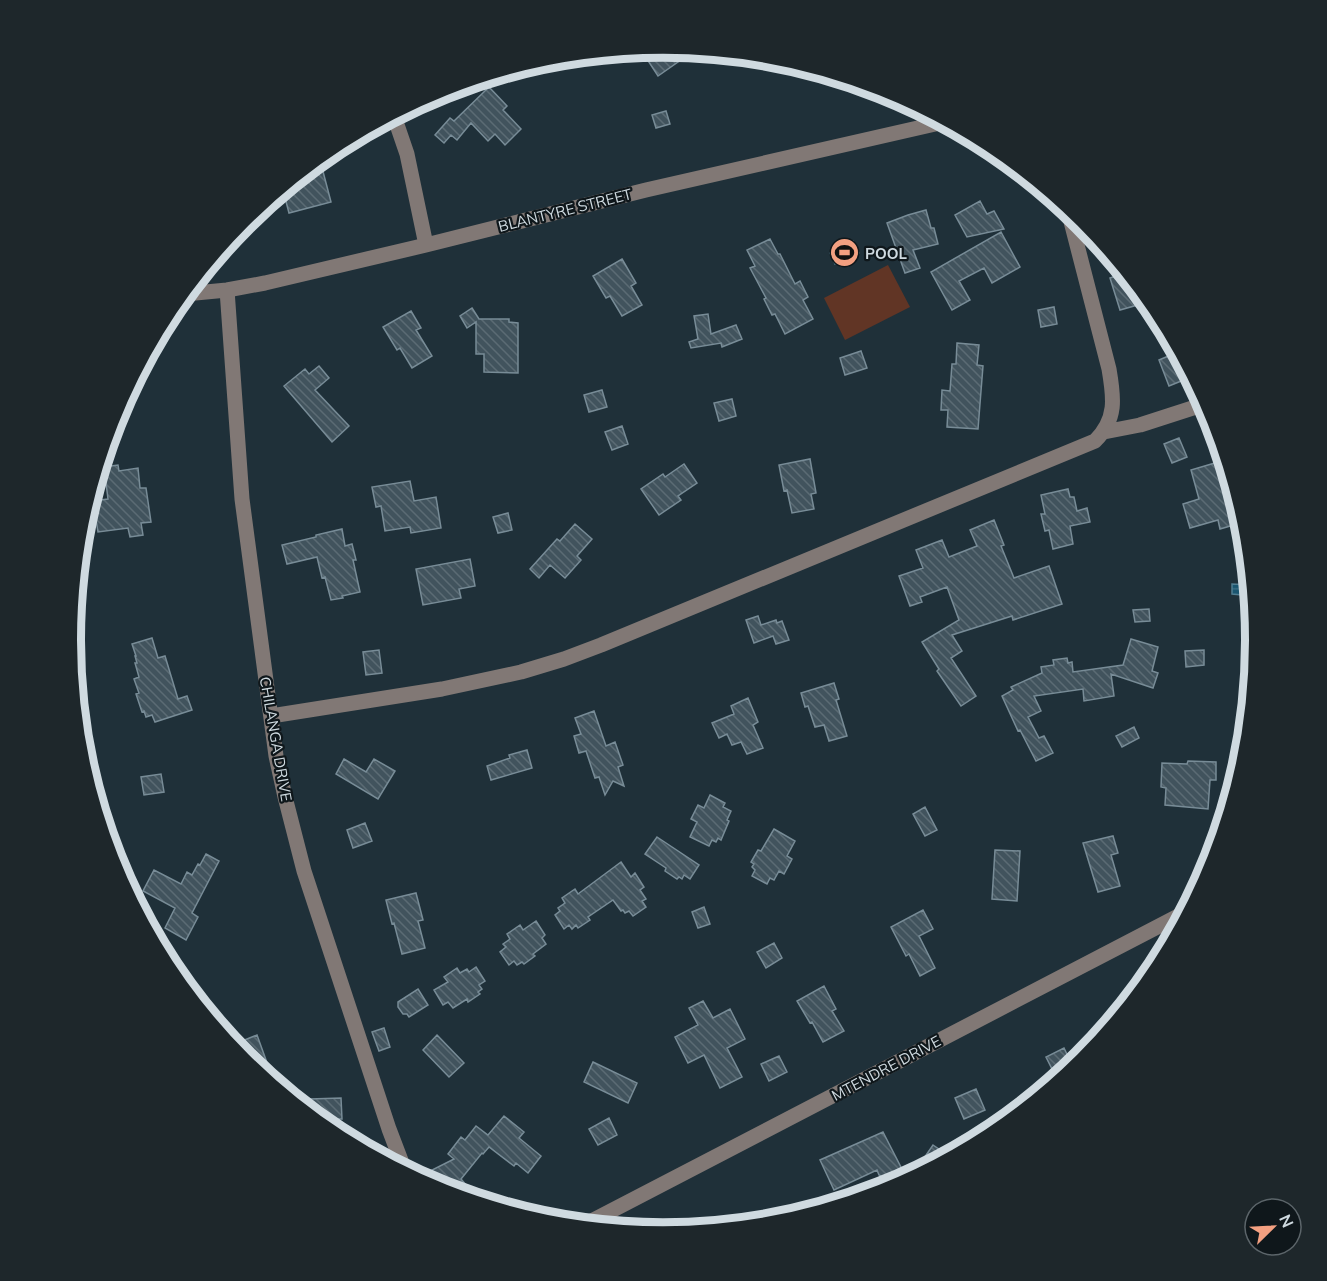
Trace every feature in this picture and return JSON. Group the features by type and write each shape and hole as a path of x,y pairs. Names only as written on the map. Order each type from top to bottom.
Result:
{"street":[{"path":"396,124 410,164 426,245"},
{"name":"BLANTYRE STREET","path":"197,293 265,283 646,190 932,125"},
{"path":"271,716 442,689 521,672 564,659 1095,441 1104,432 1110,419 1112,390 1109,369 1072,226"},
{"name":"CHILANGA DRIVE","path":"227,290 242,499 276,756 304,871 401,1159"},
{"path":"1104,432 1140,425 1196,407"},
{"name":"MTENDRE DRIVE","path":"596,1219 1175,918"}],"shaded area":[{"path":"888,265 910,307 845,340 824,298"}],"water":[{"name":"POOL","path":"853,241 859,253 835,264 830,253"},
{"path":"1232,584 1243,585 1243,595 1232,594"}],"building":[{"path":"647,59 682,59 658,76"},
{"path":"489,87 507,106 503,110 521,129 505,145 495,134 488,141 471,123 457,140 451,135 444,143 435,135 450,118 454,121"},
{"path":"666,111 670,124 656,128 652,115"},
{"path":"322,169 331,202 289,213 285,199"},
{"path":"980,201 987,214 994,211 1004,229 967,237 955,215"},
{"path":"926,210 938,244 913,250 920,268 905,273 887,223"},
{"path":"1001,232 1020,267 992,283 984,268 959,281 970,300 952,310 931,272"},
{"path":"770,239 795,284 800,281 808,297 803,300 813,319 785,334 764,299 766,298 750,268 755,266 747,250"},
{"path":"622,259 636,283 631,286 642,305 622,316 610,296 606,298 593,276"},
{"path":"1117,276 1138,305 1120,310 1110,278"},
{"path":"1054,307 1057,324 1041,327 1038,310"},
{"path":"472,308 479,319 509,319 509,322 518,323 518,373 484,372 484,354 476,354 476,322 467,328 460,316"},
{"path":"411,311 421,328 416,330 432,356 412,368 400,348 397,350 383,327"},
{"path":"708,314 711,334 736,325 742,339 722,347 721,343 691,348 689,342 698,339 694,316"},
{"path":"957,343 979,345 977,365 983,366 978,429 947,427 948,410 941,410 942,390 950,391 952,364 956,364"},
{"path":"861,351 867,368 845,375 840,358"},
{"path":"1171,355 1183,380 1169,386 1159,360"},
{"path":"319,366 329,378 315,390 349,426 332,442 284,386 305,369 309,374"},
{"path":"602,390 607,407 589,412 584,395"},
{"path":"732,399 736,416 719,421 714,403"},
{"path":"622,426 628,444 612,450 605,432"},
{"path":"1179,438 1187,457 1172,463 1164,444"},
{"path":"810,459 816,493 811,494 814,509 792,513 787,490 784,491 779,465"},
{"path":"1218,462 1234,525 1220,529 1218,520 1190,528 1183,504 1199,499 1191,470"},
{"path":"684,464 697,483 678,496 681,500 659,515 641,489 663,474 665,477"},
{"path":"118,465 119,471 138,468 140,488 146,488 151,522 141,523 143,535 130,537 128,528 98,532 95,516 99,500 108,499 105,476 108,466"},
{"path":"410,481 414,501 436,497 441,528 411,533 410,527 385,531 381,506 376,507 372,487"},
{"path":"1068,489 1070,497 1074,497 1077,511 1087,508 1090,522 1070,526 1073,544 1053,549 1049,530 1045,531 1041,514 1045,514 1041,495"},
{"path":"508,513 512,530 498,533 493,517"},
{"path":"994,520 1004,545 1001,546 1014,578 1049,566 1062,604 1013,620 1012,616 952,635 962,651 951,658 976,696 961,706 937,671 939,669 922,642 959,620 947,587 920,597 922,602 910,606 899,576 923,568 916,550 942,540 949,557 977,546 970,530"},
{"path":"575,524 592,539 577,556 581,560 565,578 550,565 539,578 530,569 557,539 560,541"},
{"path":"342,529 345,546 352,544 360,592 331,600 317,557 287,564 282,545"},
{"path":"470,559 475,586 459,589 461,598 423,605 416,569"},
{"path":"1149,609 1150,621 1135,622 1133,610"},
{"path":"758,616 761,625 776,620 777,623 782,621 789,640 776,644 773,636 754,643 746,620"},
{"path":"152,638 158,658 165,656 178,699 187,696 192,710 155,722 152,715 146,717 144,711 142,712 136,694 139,693 134,679 139,677 132,644"},
{"path":"1131,639 1158,647 1152,671 1158,673 1153,688 1111,674 1114,696 1084,701 1083,689 1034,696 1041,711 1028,717 1039,738 1044,736 1053,753 1036,761 1020,730 1018,731 1002,696 1013,690 1011,687 1042,673 1041,667 1054,665 1053,660 1067,658 1068,663 1072,662 1073,672 1123,665"},
{"path":"379,650 382,673 366,675 363,652"},
{"path":"1204,650 1204,665 1186,667 1185,651"},
{"path":"834,683 839,699 836,700 847,736 829,741 824,725 815,727 801,693"},
{"path":"748,698 758,722 753,725 763,748 747,754 741,742 732,745 727,734 719,738 712,723 734,714 731,706"},
{"path":"594,711 606,746 615,742 623,765 618,767 624,786 613,781 605,795 599,777 595,778 586,751 579,753 574,736 581,734 575,718"},
{"path":"1134,727 1139,738 1122,747 1116,736"},
{"path":"527,750 532,768 491,780 487,766 510,758 509,755"},
{"path":"344,759 366,772 374,759 395,771 378,799 336,774"},
{"path":"1188,761 1216,762 1216,780 1210,780 1208,809 1165,805 1166,788 1161,787 1162,763 1187,764"},
{"path":"161,774 164,792 144,795 141,777"},
{"path":"710,795 725,803 723,807 731,811 721,840 718,838 716,842 712,840 709,846 690,837 697,822 691,819 698,805 704,808"},
{"path":"925,807 937,830 925,836 913,814"},
{"path":"365,823 372,841 353,848 347,830"},
{"path":"774,829 795,841 787,856 792,859 784,874 779,871 774,880 770,878 767,884 752,876 755,870 751,862 758,850 761,851"},
{"path":"1113,836 1118,853 1111,855 1120,886 1098,892 1083,843"},
{"path":"657,837 699,865 690,879 684,875 682,879 679,877 677,879 665,871 666,868 645,854"},
{"path":"995,850 1020,851 1017,901 992,899"},
{"path":"206,854 219,861 192,913 198,917 186,940 165,928 175,908 143,891 154,870 181,884 187,872 192,875"},
{"path":"621,862 631,877 635,873 644,887 640,890 646,899 642,901 646,907 633,916 629,911 625,913 621,911 613,900 588,917 590,920 578,928 576,925 572,929 569,925 564,929 555,915 560,911 558,908 565,903 562,898 575,889 578,894"},
{"path":"416,893 423,920 418,921 425,948 402,954 386,900"},
{"path":"704,907 710,924 698,928 692,912"},
{"path":"923,910 933,929 919,936 935,968 920,976 909,954 906,956 891,927"},
{"path":"536,921 545,935 542,938 546,944 524,964 522,962 517,965 514,961 509,965 500,952 506,947 503,944 510,939 507,934 520,925 523,930"},
{"path":"774,943 782,958 766,968 757,952"},
{"path":"476,967 485,981 479,985 482,989 478,992 480,994 453,1008 448,1002 443,1005 434,990 448,982 444,977 457,968 460,973 467,969 469,972"},
{"path":"824,986 836,1009 832,1011 844,1031 823,1042 797,1001"},
{"path":"418,989 428,1005 409,1017 403,1014 398,1007 398,1002"},
{"path":"703,1001 713,1018 730,1009 745,1039 727,1048 742,1077 720,1088 704,1055 688,1063 675,1037 698,1025 689,1008"},
{"path":"384,1028 390,1047 379,1051 372,1032"},
{"path":"257,1035 269,1068 252,1052 242,1041"},
{"path":"437,1035 464,1063 449,1077 423,1050"},
{"path":"1064,1048 1069,1058 1053,1072 1046,1057"},
{"path":"779,1056 787,1072 769,1081 761,1064"},
{"path":"593,1062 637,1083 628,1103 584,1082"},
{"path":"976,1089 985,1110 964,1119 955,1098"},
{"path":"341,1098 342,1119 333,1119 310,1103 310,1099"},
{"path":"504,1116 524,1132 519,1138 541,1156 528,1173 516,1163 514,1166 489,1147 461,1179 466,1185 464,1187 428,1172 454,1159 448,1154 461,1137 465,1140 476,1126 488,1135"},
{"path":"609,1118 617,1135 598,1145 589,1129"},
{"path":"883,1132 903,1170 885,1179 879,1175 877,1170 834,1190 820,1160"},
{"path":"933,1145 942,1151 921,1162"}],"place":[{"name":"POOL","path":"844,253"}]}
